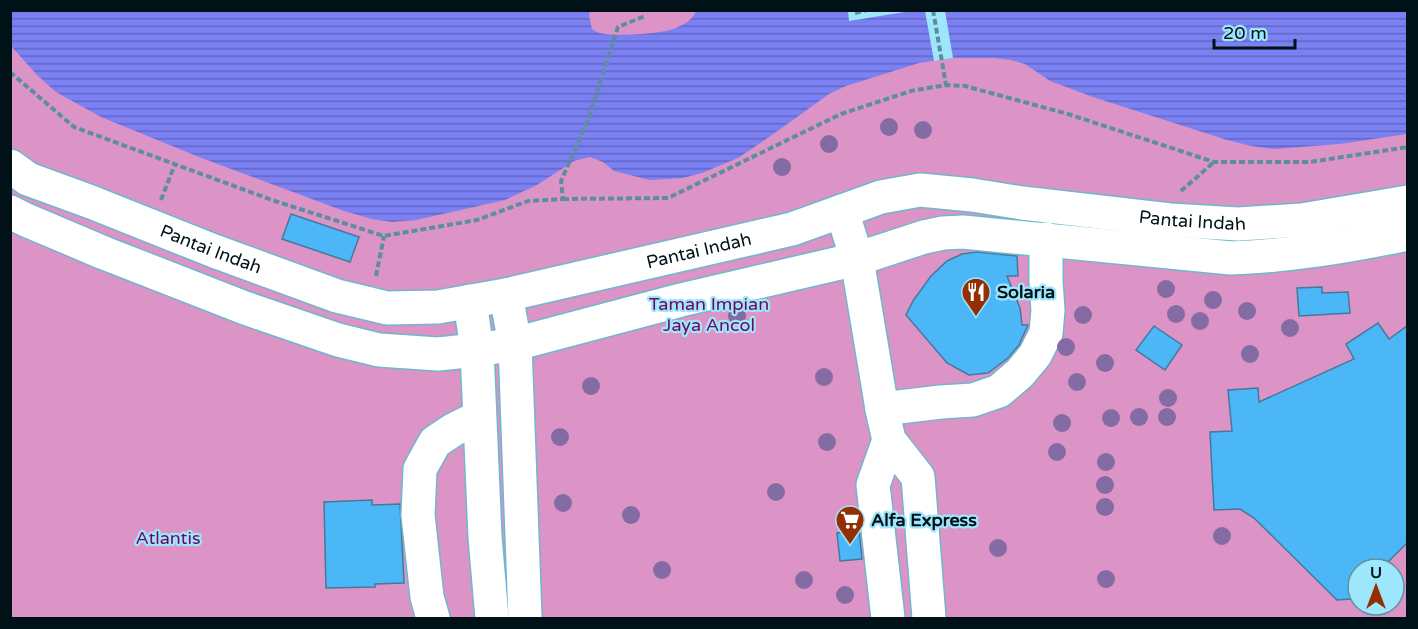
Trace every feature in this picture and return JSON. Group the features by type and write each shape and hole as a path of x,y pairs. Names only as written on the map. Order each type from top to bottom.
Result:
{"street":[{"name":"Pantai Indah","path":"10,166 27,179 214,251 337,296 387,308 438,307 506,295 792,229 881,197 920,190 1170,220 1238,224 1302,220 1407,202"},
{"name":"Pantai Indah","path":"10,212 105,253 245,308 338,340 379,350 438,354 515,344 681,300 857,259 943,233 963,232 1047,239 1231,258 1349,246 1407,234"},
{"path":"842,212 857,259 886,425 918,477 929,618"},
{"path":"886,425 941,402 973,400 999,391 1020,373 1035,355 1046,333 1047,239"},
{"path":"506,295 515,344 525,618"},
{"path":"470,301 477,350 485,537 492,618"},
{"path":"379,350 387,308"},
{"path":"433,618 427,597 418,515 420,469 435,442 479,417"},
{"path":"886,425 873,485 888,618"}],"path":[{"path":"855,13 867,10"},
{"path":"933,10 946,85"},
{"path":"563,199 561,181 588,120 618,27 645,16"},
{"path":"12,76 74,127 272,200 384,236 477,220 528,201 668,198 841,114 910,91 946,85 965,87 1068,114 1214,162 1310,162 1407,147"},
{"path":"162,198 175,164"},
{"path":"377,274 384,236"}],"green space":[{"name":"Taman Impian Jaya Ancol","path":"10,11 1407,11 1407,618 11,618"}],"shaded area":[{"path":"590,10 592,29 599,33 616,35 650,33 676,28 688,21 696,10 1407,11 1407,134 1340,144 1274,149 1251,146 1093,97 1050,81 1025,64 994,58 953,58 919,63 846,86 829,94 738,158 702,173 683,178 650,180 614,171 603,162 590,157 574,161 537,185 505,200 416,220 392,222 344,211 199,157 101,117 56,92 11,46 10,11"}],"pier":[{"path":"848,10 911,11 849,21"},
{"path":"925,11 945,11 953,58 934,61"}],"building":[{"path":"291,214 359,237 350,262 282,239"},
{"name":"Solaria","path":"977,252 1017,256 1018,276 1007,276 1020,308 1022,325 1028,325 1019,345 1008,358 988,373 969,375 947,363 906,315 931,276 947,261 962,254"},
{"path":"1322,287 1322,293 1348,292 1350,313 1299,316 1297,288"},
{"path":"1378,323 1389,339 1407,326 1407,543 1393,557 1346,557 1346,599 1337,600 1254,518 1240,509 1214,510 1210,432 1232,431 1228,390 1258,388 1259,402 1354,359 1346,344"},
{"path":"1154,326 1182,345 1165,370 1136,350"},
{"path":"372,500 372,505 400,504 404,583 375,584 375,587 326,588 324,502"},
{"name":"Alfa Express","path":"859,530 862,559 840,561 837,533"}],"place":[{"name":"Solaria","path":"976,318"},
{"name":"Alfa Express","path":"850,546"}],"park label":[{"name":"Atlantis","path":"168,538"}]}
